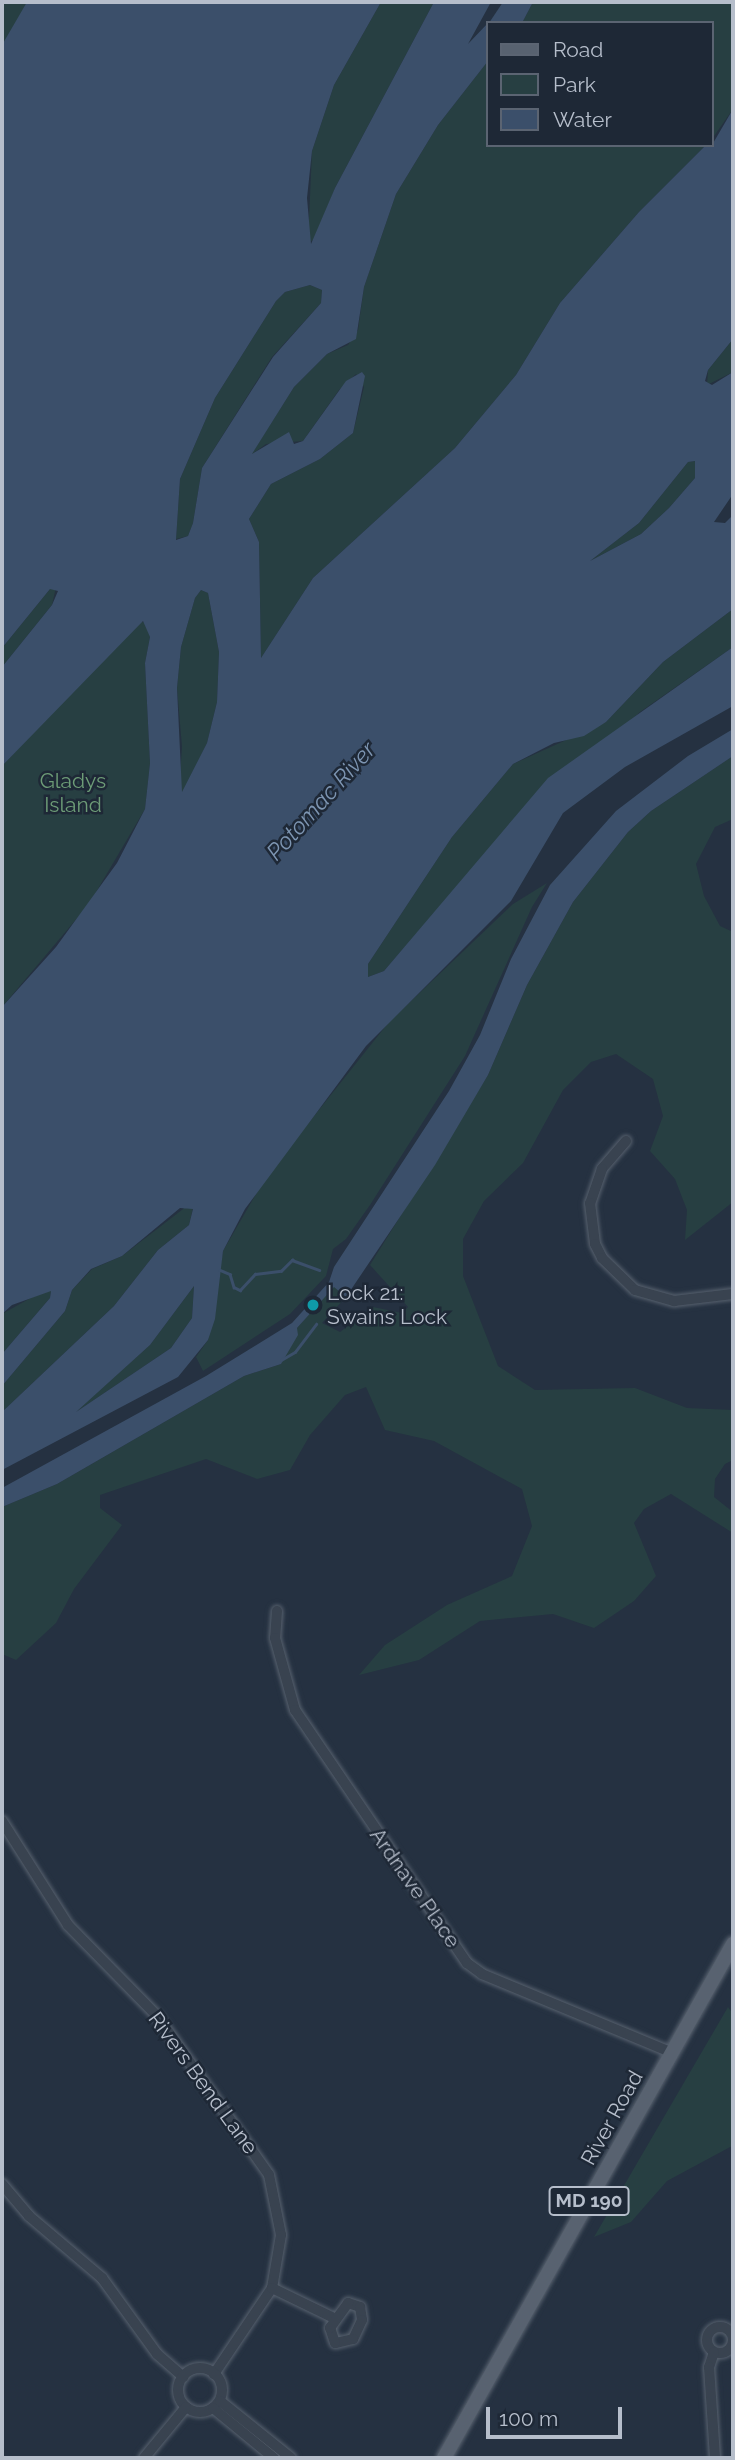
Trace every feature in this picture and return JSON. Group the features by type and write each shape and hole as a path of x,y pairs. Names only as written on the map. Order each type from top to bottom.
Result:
{"main road":[{"name":"River Road","path":"444,2458 733,1944"}],"street":[{"path":"626,1141 602,1169 590,1203 595,1244 602,1258 635,1290 674,1301 733,1294"},
{"name":"Ardnave Place","path":"277,1611 275,1638 295,1710 467,1963 482,1974 673,2053"},
{"name":"Rivers Bend Lane","path":"2,1821 68,1925 157,2016 269,2175 280,2225 272,2288 266,2304 214,2374"},
{"path":"2,2184 29,2216 102,2278 158,2354 183,2377"},
{"path":"272,2288 336,2319"},
{"path":"713,2352 709,2375 715,2458"},
{"path":"198,2368 214,2374 222,2386 216,2404 199,2413 186,2407 178,2393 183,2377 198,2368"},
{"path":"216,2404 274,2458"},
{"path":"216,2404 290,2458"},
{"path":"144,2458 186,2407"}],"green space":[{"path":"2,2 43,2 2,65"},
{"path":"381,2 434,2 335,188 316,238 308,243 312,151 334,85"},
{"path":"533,2 733,2 733,109 714,136 714,21 523,21"},
{"path":"486,64 486,147 704,147 639,212 560,303 516,375 455,448 313,578 261,658 259,542 249,519 271,484 320,459 353,433 364,387 356,374 339,390 303,441 266,444 251,455 294,387 327,354 348,345 358,330 364,287 396,194 438,125"},
{"path":"310,285 322,290 321,303 272,357 202,468 193,523 188,536 176,539 180,479 215,398 276,301 285,292"},
{"path":"733,339 733,372 707,385 708,370"},
{"path":"695,461 695,478 669,508 641,534 590,561 639,523 688,462"},
{"path":"56,587 52,605 2,667 2,648 50,589"},
{"path":"201,590 208,593 219,652 217,702 207,743 183,792 179,791 182,747 177,688 181,647 195,598"},
{"path":"733,609 733,647 640,712 474,867 384,971 368,977 368,964 452,837 513,764 606,722 663,662"},
{"name":"Gladys Island","path":"139,621 146,623 150,637 145,663 150,763 145,809 89,904 2,1007 2,766"},
{"path":"733,756 733,819 715,827 696,864 704,896 720,926 733,932 733,1202 685,1240 687,1210 675,1179 650,1151 663,1116 653,1079 616,1054 591,1062 563,1090 523,1163 484,1201 463,1239 463,1276 498,1366 535,1390 635,1388 687,1408 733,1410 733,1460 725,1464 715,1479 714,1497 733,1512 733,1533 671,1494 644,1509 634,1523 656,1576 634,1601 594,1628 553,1614 480,1621 419,1660 359,1675 385,1645 447,1605 512,1576 532,1526 522,1489 434,1441 385,1430 366,1387 345,1395 310,1435 290,1470 257,1479 206,1459 100,1495 100,1508 122,1525 74,1589 56,1623 16,1660 2,1654 2,1507 57,1484 244,1376 281,1364 297,1328 334,1286 346,1297 322,1323 340,1332 373,1307 402,1313 408,1307 370,1265 488,1075 527,985 573,902 628,832 651,811"},
{"path":"547,883 532,907 465,1056 370,1205 346,1239 333,1249 326,1276 290,1314 203,1371 196,1357 208,1340 223,1251 267,1175 389,1022 513,904"},
{"path":"187,1206 193,1208 189,1225 158,1250 114,1306 2,1412 2,1386 65,1311 72,1290 92,1269 122,1256"},
{"path":"194,1286 192,1318 171,1348 73,1414 150,1345"},
{"path":"45,1290 51,1291 50,1298 2,1354 2,1314"},
{"path":"728,2007 733,2014 732,2146 667,2181 631,2222 594,2237"}],"water":[{"name":"Potomac River","path":"27,2 381,2 334,85 312,151 307,198 311,244 335,188 434,2 491,2 468,44 486,25 486,64 438,125 396,194 364,287 356,339 327,354 294,387 252,454 289,432 294,444 303,441 346,381 362,372 365,376 353,433 320,459 271,484 249,519 259,542 261,658 313,578 455,448 516,375 560,303 639,212 704,147 714,147 714,142 733,109 733,339 708,370 705,381 712,385 733,372 733,494 714,522 725,523 733,515 733,609 663,662 606,722 584,736 554,743 513,764 452,837 368,964 368,977 384,971 548,778 733,647 733,706 625,767 563,813 511,901 366,1046 245,1209 223,1251 215,1319 208,1340 178,1377 2,1470 2,1412 114,1306 158,1250 189,1225 193,1209 180,1208 122,1256 91,1269 72,1290 65,1311 2,1386 2,1354 50,1298 51,1291 12,1305 2,1314 2,1007 56,947 117,863 145,809 150,763 145,663 150,637 143,621 2,766 2,667 52,605 58,591 50,589 2,648 2,45","holes":["310,285 322,290 321,303 273,357 202,468 193,523 188,536 176,540 180,479 215,398 276,301 285,292","695,461 695,478 669,508 641,534 590,561 639,523 688,462","201,590 208,593 219,652 217,702 207,743 182,792 177,688 181,647 195,598","194,1286 192,1318 171,1348 76,1412 150,1345"]},
{"path":"503,2 533,2 523,21 490,21"},
{"path":"733,729 733,756 651,811 628,832 573,902 527,985 488,1075 435,1165 346,1297 334,1287 297,1328 298,1335 281,1364 244,1376 57,1484 2,1507 2,1488 206,1376 292,1323 329,1282 334,1267 449,1091 480,1035 511,959 550,885 616,811 688,756"}],"waterway":[{"path":"220,1270 230,1274 234,1287 240,1290 255,1274 281,1271 292,1260 319,1270"},
{"path":"281,1360 295,1352 316,1324"}],"place":[{"name":"Lock 21: Swains Lock","path":"313,1305"}]}
